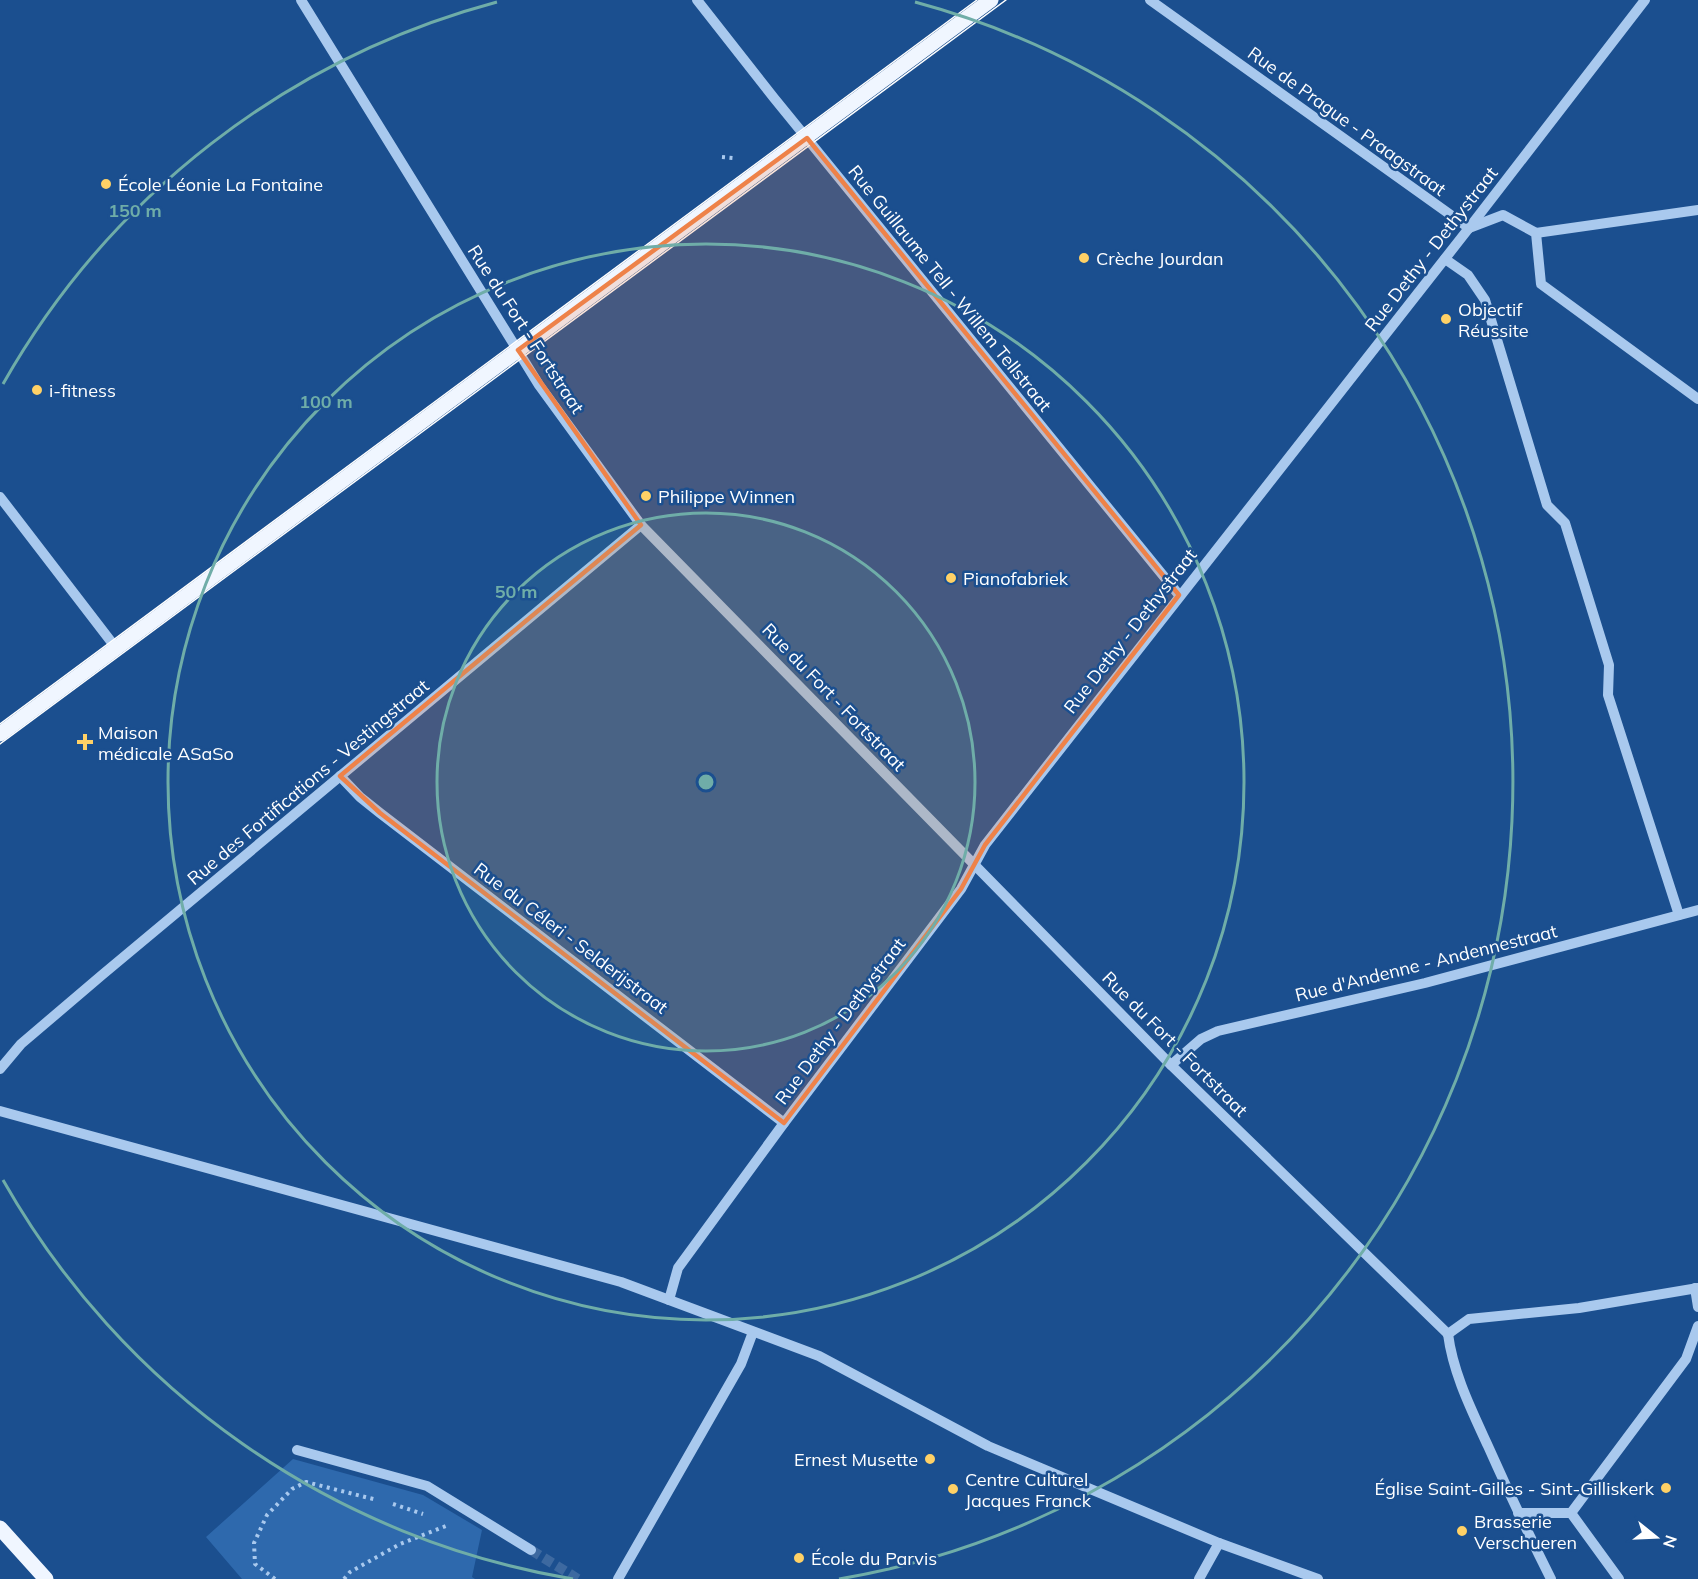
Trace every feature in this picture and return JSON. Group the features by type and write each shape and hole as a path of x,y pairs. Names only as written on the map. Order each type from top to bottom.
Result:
{"main road":[{"path":"0,734 991,0"},
{"path":"0,1528 46,1579"}],"street":[{"name":"Rue du Fort - Fortstraat","path":"301,0 539,385 641,525 1171,1065 1448,1334"},
{"name":"Rue Guillaume Tell - Willem Tellstraat","path":"697,0 1179,595"},
{"name":"Rue de Prague - Praagstraat","path":"1150,0 1469,228"},
{"name":"Rue Dethy - Dethystraat","path":"669,1300 678,1268 784,1123 961,889 985,845 1645,0"},
{"path":"1469,228 1503,215 1536,233 1698,210"},
{"path":"1536,233 1541,284 1698,399"},
{"path":"1445,258 1468,275 1485,300 1548,505 1565,523 1609,665 1608,695 1679,915"},
{"path":"0,497 116,648"},
{"name":"Rue des Fortifications - Vestingstraat","path":"0,1069 21,1044 641,525"},
{"name":"Rue du Céleri - Selderijstraat","path":"340,776 360,797 380,813 784,1123"},
{"name":"Rue d'Andenne - Andennestraat","path":"1171,1065 1201,1039 1218,1031 1425,983 1698,910"},
{"path":"0,1111 621,1282 819,1356 988,1446 1219,1542 1318,1579"},
{"path":"1551,1579 1518,1513 1467,1399 1451,1355 1448,1334 1469,1319 1579,1308 1696,1288 1698,1307"},
{"path":"1571,1513 1615,1451 1686,1359 1698,1326"},
{"path":"618,1579 741,1364 753,1332"},
{"path":"297,1450 427,1486 531,1550"},
{"path":"1518,1513 1571,1513"},
{"path":"1571,1513 1619,1579"},
{"path":"1199,1579 1219,1542"}],"path":[{"path":"275,1579 255,1563 254,1542 267,1515 292,1489 306,1482 378,1500"},
{"path":"388,1503 432,1518"},
{"path":"439,1522 466,1531 484,1521"},
{"path":"344,1579 350,1572 400,1544 447,1525"}],"highlighted area":[{"path":"807,138 1179,595 985,845 961,889 784,1123 380,813 340,776 641,525 518,350"}],"shaded area":[{"path":"293,1459 423,1495 482,1530 472,1577 475,1579 242,1579 206,1537"}],"tunnel":[{"path":"531,1550 578,1579"}],"tram line":[{"path":"0,724 977,0"},
{"path":"0,744 1006,0"}],"place":[{"name":"École Léonie La Fontaine","path":"106,184"},
{"name":"Crèche Jourdan","path":"1084,258"},
{"name":"Objectif Réussite","path":"1446,319"},
{"name":"i-fitness","path":"37,390"},
{"name":"Philippe Winnen","path":"646,496"},
{"name":"Pianofabriek","path":"951,578"},
{"name":"Maison médicale ASaSo","path":"85,742"},
{"name":"Ernest Musette","path":"930,1459"},
{"name":"Église Saint-Gilles - Sint-Gilliskerk","path":"1666,1488"},
{"name":"Centre Culturel Jacques Franck","path":"953,1489"},
{"name":"Brasserie Verschueren","path":"1462,1531"},
{"name":"École du Parvis","path":"799,1558"}]}
